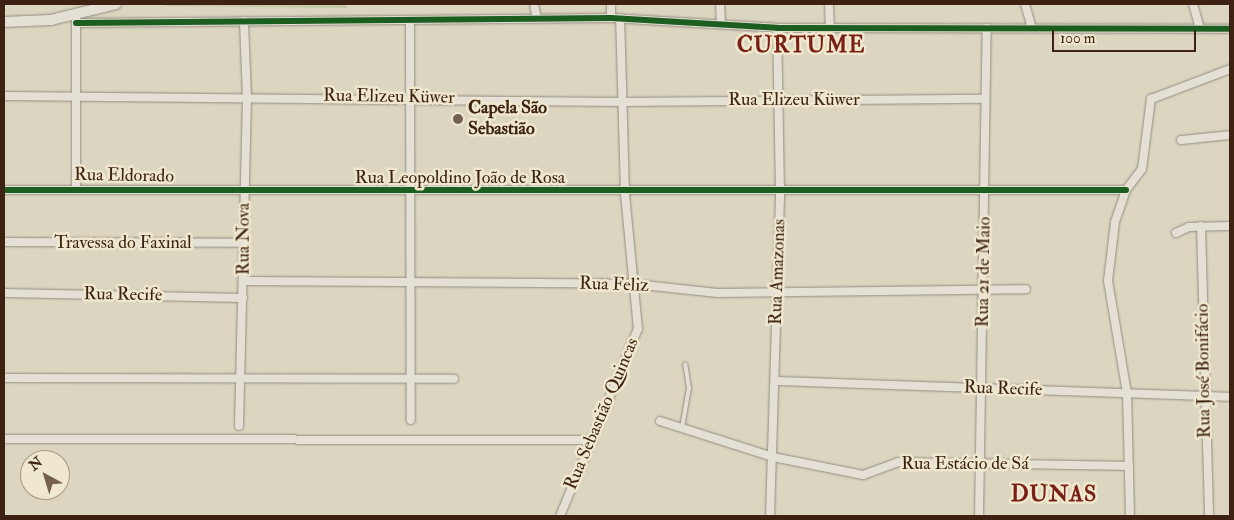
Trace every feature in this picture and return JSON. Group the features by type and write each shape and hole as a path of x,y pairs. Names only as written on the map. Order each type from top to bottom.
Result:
{"street":[{"path":"76,19 116,4"},
{"path":"534,4 537,20"},
{"name":"Rua Sebastião Quincas","path":"560,516 638,330 625,193 623,102 615,18 611,4"},
{"path":"720,4 721,22"},
{"path":"829,4 830,27"},
{"path":"1026,4 1032,28"},
{"path":"1193,4 1200,28"},
{"path":"4,22 76,19 410,21 615,18 721,22 777,28 1230,29"},
{"path":"76,19 76,190"},
{"name":"Rua Nova","path":"239,426 247,97 244,21"},
{"path":"410,21 411,420"},
{"name":"Rua Amazonas","path":"770,516 780,193 777,28"},
{"name":"Rua 21 de Maio","path":"979,516 980,388 986,191 984,99 987,28"},
{"path":"1130,516 1127,393 1108,280 1109,249 1126,190 1142,169 1151,99 1230,69"},
{"name":"Rua Elizeu Küwer","path":"4,96 409,96 623,102 779,99 984,99"},
{"path":"1181,140 1230,135"},
{"name":"Rua Eldorado","path":"4,190 244,193"},
{"name":"Rua Leopoldino João de Rosa","path":"244,193 780,193 1126,190"},
{"path":"1176,233 1201,226 1230,226"},
{"name":"Rua José Bonifácio","path":"1201,226 1203,396 1209,516"},
{"name":"Travessa do Faxinal","path":"4,242 243,244"},
{"name":"Rua Feliz","path":"244,281 634,284 718,293 1026,290"},
{"name":"Rua Recife","path":"4,293 243,298"},
{"path":"4,378 454,379"},
{"name":"Rua Recife","path":"775,381 1230,397"},
{"name":"Rua Estácio de Sá","path":"660,421 773,457 863,475 898,462 1129,466"},
{"path":"4,439 593,440"}],"lane":[{"path":"682,428 689,388 685,364"}],"green space":[{"path":"166,4 346,4 347,8 166,6"}],"cycle path":[{"path":"76,23 611,18 777,28 1230,29"},
{"path":"4,190 1126,190"}],"place":[{"name":"Capela São Sebastião","path":"458,119"}],"district":[{"name":"CURTUME","path":"801,46"},
{"name":"DUNAS","path":"1054,495"}]}
